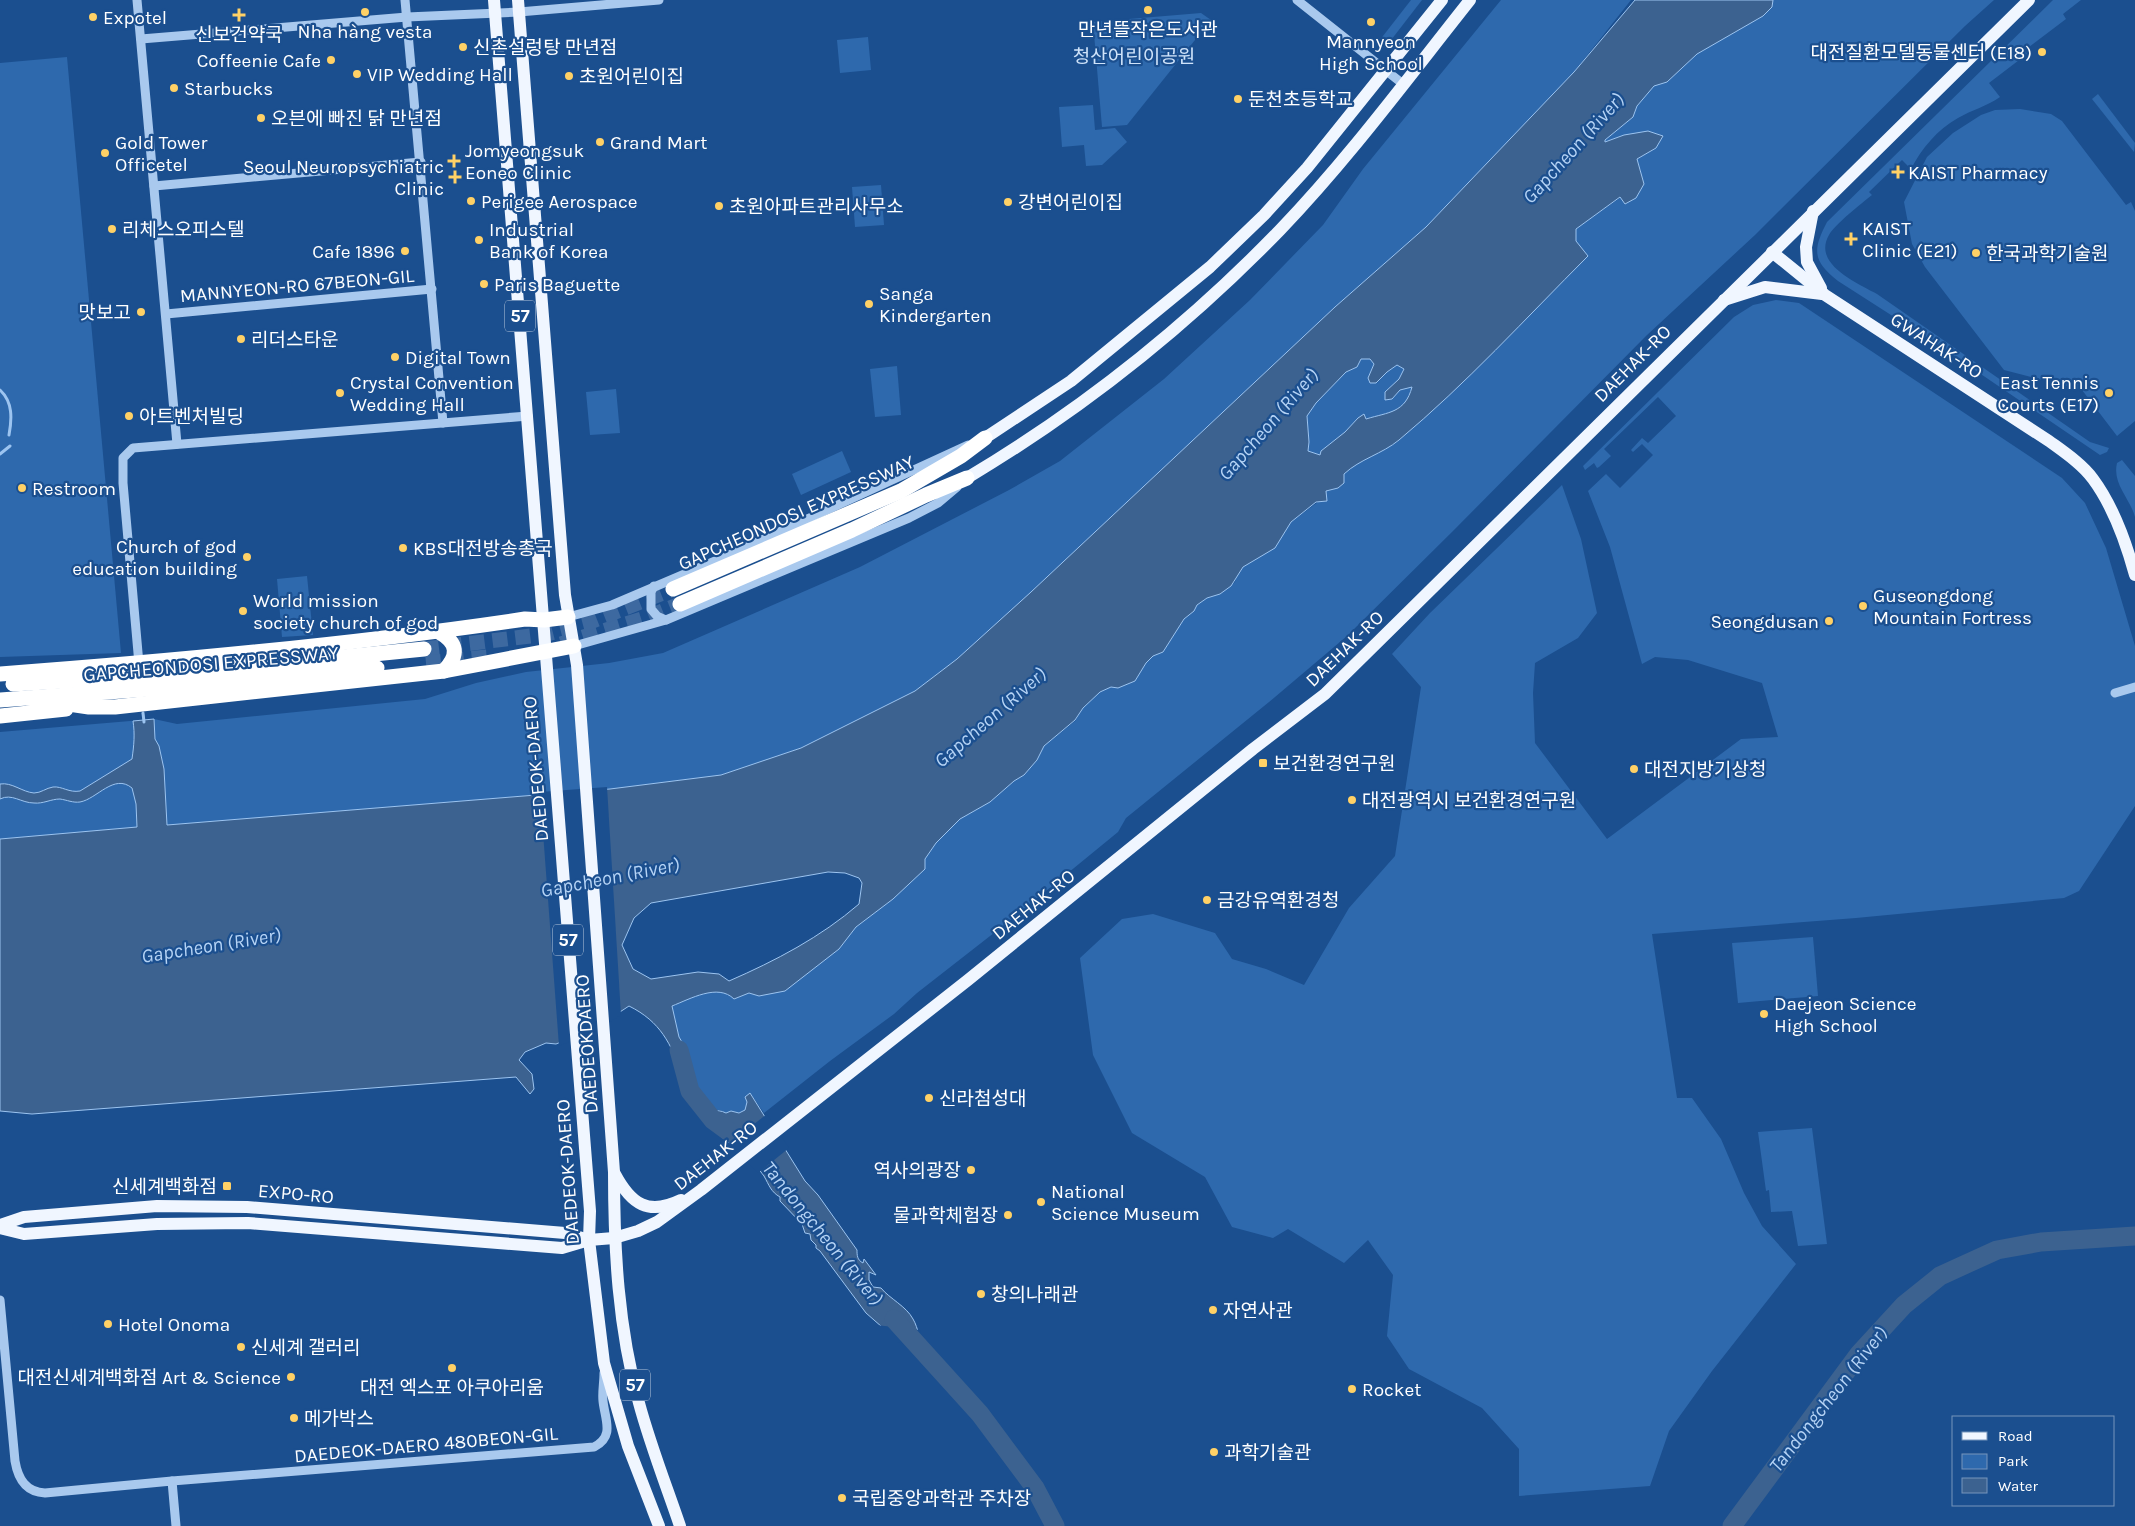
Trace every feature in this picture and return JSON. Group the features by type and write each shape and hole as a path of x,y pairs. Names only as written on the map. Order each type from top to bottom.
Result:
{"highway":[{"name":"GAPCHEONDOSI EXPRESSWAY","path":"674,589 901,491 961,456 985,438"},
{"name":"GAPCHEONDOSI EXPRESSWAY","path":"680,604 813,548 967,478"},
{"path":"0,674 139,664 439,632 525,619 544,620 568,617"},
{"path":"439,632 452,641 454,652 452,662 444,671"},
{"path":"0,716 89,707 150,704 444,671 574,646"},
{"name":"GAPCHEONDOSI EXPRESSWAY","path":"0,684 162,675 425,656 162,688 0,700"},
{"path":"28,698 89,707"}],"main road":[{"name":"DAEDEOK-DAERO","path":"494,0 590,1211 589,1240 604,1363 628,1446 659,1526"},
{"path":"985,438 1071,381 1210,268 1264,216 1307,168 1442,0"},
{"path":"967,478 1012,451 1084,402 1224,285 1280,229 1318,187 1470,0"},
{"name":"DAEHAK-RO","path":"614,1238 638,1231 657,1222 701,1190 968,980 1253,749 1325,694 2029,0"},
{"name":"57","path":"518,6 568,617 574,646"},
{"path":"1813,211 1806,247 1807,262 1825,295"},
{"name":"GWAHAK-RO","path":"1772,252 1825,295 2049,441 2077,463 2092,478 2111,510 2135,575"},
{"path":"1722,301 1765,287 1825,295"},
{"name":"DAEDEOKDAERO","path":"574,646 577,665 614,1172 614,1238"},
{"path":"614,1172 622,1189 642,1206 656,1208 673,1204 701,1190"},
{"name":"EXPO-RO","path":"0,1226 24,1217 157,1206 247,1207 565,1233 589,1240"},
{"name":"EXPO-RO","path":"0,1226 24,1234 157,1224 248,1223 562,1248 589,1240 614,1238"},
{"name":"57","path":"614,1238 626,1346 639,1402 680,1526"}],"street":[{"path":"137,0 177,444"},
{"name":"MANNYEON-RO 67BEON-GIL","path":"405,0 443,423"},
{"path":"141,39 495,13 518,6 659,0"},
{"path":"1296,0 1403,84"},
{"path":"154,186 421,162"},
{"name":"MANNYEON-RO 67BEON-GIL","path":"166,314 432,289"},
{"path":"139,664 123,483 124,458 133,448 528,416"},
{"path":"568,617 594,611 727,556 948,453 985,438"},
{"path":"574,646 666,620 909,518 938,503 967,478"},
{"path":"654,586 650,601 651,609 657,616 666,620"},
{"path":"2115,693 2135,687"},
{"name":"DAEDEOK-DAERO 480BEON-GIL","path":"0,1300 16,1469 23,1484 36,1492 45,1493 594,1447 602,1443 608,1421 603,1402 604,1363"},
{"path":"172,1481 176,1526"}],"green space":[{"path":"1411,0 1422,0 1388,44 1376,45"},
{"path":"1501,0 1631,0 1574,72 1426,227 1335,307 1031,592 957,659 915,691 801,748 721,775 610,789 0,839 0,732 154,719 177,724 425,699 476,683 526,672 609,663 663,653 860,567 1009,490 1060,461 1164,379 1250,300 1323,225 1363,169"},
{"path":"1773,0 1994,0 1965,26 1755,235 1646,336 1347,636 1126,818 1118,832 1008,922 917,993 894,1014 764,1113 750,1093 745,1110 739,1113 731,1111 726,1113 720,1110 711,1111 699,1096 689,1073 685,1047 679,1037 671,1006 695,996 712,992 727,994 734,999 749,993 760,996 839,949 856,927 893,899 936,843 960,819 990,802 1014,781 1024,775 1037,760 1044,746 1075,721 1083,708 1100,692 1135,681 1146,663 1153,656 1163,652 1184,619 1194,611 1197,605 1207,598 1220,594 1235,582 1236,575 1243,567 1275,547 1291,522 1326,496 1326,491 1338,488 1344,474 1352,467 1397,442 1471,374 1587,256 1576,241 1576,229 1621,197 1641,172 1637,159 1656,148 1624,135 1605,142 1605,140 1633,117 1637,106 1654,86 1667,81 1697,54 1772,7"},
{"path":"2053,0 2081,0 2063,14 2066,19 2025,50 2027,54 1989,83 2000,97 1958,118 1943,128 1925,147 1911,169 1902,160 1869,192 1872,195 1832,230 1825,245 1831,264 1839,271 1877,294 2090,442 2109,448 2107,452 2100,455 1944,349 1838,281 1820,261 1817,248 1827,222"},
{"name":"청산어린이공원","path":"1201,13 1211,20 1127,125 1102,127 1093,22"},
{"path":"868,37 871,70 840,73 837,40"},
{"path":"67,57 121,653 0,657 0,63"},
{"path":"2098,94 2135,143 2134,152 2092,99"},
{"path":"1093,105 1095,130 1115,128 1127,142 1102,165 1086,166 1084,145 1062,147 1059,107"},
{"path":"2020,109 2051,114 2062,121 2126,205 2131,202 2135,211 2135,421 2117,436 2082,390 2004,370 1925,267 1912,244 1904,202 1927,157 1953,133 1981,115 1995,110"},
{"path":"881,185 884,225 855,227 852,187"},
{"path":"1776,300 1799,303 2062,478 2085,503 2106,548 2135,646 2135,806 2079,891 2064,898 1856,918 1652,934 1677,1098 1692,1098 1721,1139 1744,1193 1762,1226 1796,1264 1712,1371 1669,1431 1650,1486 1519,1496 1519,1449 1482,1408 1409,1369 1387,1336 1393,1275 1368,1240 1344,1263 1288,1229 1273,1238 1232,1227 1205,1177 1132,1133 1093,1055 1080,958 1122,919 1153,914 1215,933 1232,959 1266,969 1304,985 1349,908 1395,856 1421,687 1392,654 1430,613 1562,485 1581,539 1597,613 1578,638 1535,663 1533,693 1535,743 1607,839 1741,739 1778,737 1762,683 1688,660 1655,657 1642,664 1610,547 1588,491 1606,474 1620,488 1653,455 1642,444 1633,452 1631,450 1642,438 1648,443 1676,416 1658,397 1604,449 1611,456 1597,468 1594,463 1585,470 1583,466 1734,317 1753,305"},
{"path":"1361,359 1370,359 1374,364 1368,378 1377,383 1397,365 1404,369 1399,379 1385,392 1392,399 1400,390 1412,387 1407,401 1400,408 1389,413 1368,418 1358,418 1345,432 1321,451 1320,455 1307,451 1309,442 1307,416 1316,403 1346,372 1357,367"},
{"path":"897,366 901,415 875,417 870,369"},
{"path":"616,389 620,433 590,435 586,392"},
{"path":"842,451 851,472 801,495 792,474"},
{"path":"2122,460 2135,476 2135,517 2117,478 2117,463"},
{"path":"307,576 313,635 282,637 277,579"},
{"path":"1813,937 1818,996 1738,1003 1732,943"},
{"path":"1812,1128 1827,1244 1798,1246 1792,1211 1771,1212 1769,1190 1766,1191 1758,1132"}],"water":[{"name":"Gapcheon (River)","path":"1635,0 1773,0 1772,7 1763,16 1697,54 1667,82 1654,86 1637,106 1633,117 1605,140 1605,142 1624,135 1648,131 1663,136 1656,148 1637,159 1644,184 1636,198 1625,204 1620,197 1576,229 1576,241 1588,256 1472,374 1424,419 1392,445 1350,469 1344,474 1344,483 1338,488 1326,491 1327,501 1316,502 1291,522 1275,548 1243,567 1231,586 1220,594 1207,598 1197,605 1194,611 1184,619 1163,652 1153,656 1146,663 1135,681 1118,688 1111,687 1100,692 1083,708 1075,720 1044,746 1037,760 1024,775 1014,781 990,802 960,819 936,843 925,859 925,869 893,899 856,927 839,949 785,991 759,996 749,993 734,999 727,994 712,992 695,996 672,1006 679,1037 685,1047 689,1073 683,1075 669,1043 657,1026 640,1012 629,1006 594,1029 556,1044 546,1043 525,1052 519,1060 532,1074 534,1089 530,1094 516,1077 32,1114 0,1111 0,839 137,827 136,804 132,788 125,784 112,785 80,802 60,799 29,803 9,797 0,799 0,784 9,784 34,793 53,787 80,791 132,759 133,721 154,719 155,739 159,746 164,769 167,825 610,789 721,775 801,748 915,691 957,659 1335,307 1426,227 1574,72","holes":["1361,359 1370,359 1374,364 1368,378 1370,383 1376,383 1397,365 1404,369 1399,379 1385,392 1385,400 1392,399 1400,390 1412,387 1409,396 1400,407 1389,413 1366,419 1364,414 1321,451 1320,455 1308,451 1307,416 1316,403 1346,372 1357,367","828,872 845,873 859,878 862,883 859,904 813,938 729,981 719,974 698,972 651,979 633,969 622,945 634,918 651,903"]},
{"path":"750,1093 805,1181 818,1195 857,1250 858,1259 863,1263 864,1259 876,1275 869,1272 869,1280 873,1287 881,1288 910,1314 919,1334 898,1341 866,1313 816,1248 810,1234 805,1233 802,1224 780,1201 780,1197 772,1191 758,1168 702,1118 710,1112 726,1113 731,1111 739,1113 745,1110 747,1102 745,1097"}],"pier":[{"path":"607,787 621,1015 595,1031 559,1046 540,792"},
{"path":"767,1114 789,1148 758,1173 729,1144"},
{"path":"876,1325 920,1330 921,1335 897,1343"}],"waterway":[{"path":"0,390 9,405 11,423 9,435"},
{"path":"0,454 10,446"},
{"path":"143,713 144,722"},
{"name":"Tandongcheon (River)","path":"679,1050 690,1091 713,1120 728,1131"},
{"name":"Tandongcheon (River)","path":"1732,1526 1859,1354 1904,1305 1940,1276 1997,1250 2041,1242 2135,1236"},
{"name":"Tandongcheon (River)","path":"894,1319 980,1414 1035,1488 1055,1526"}],"tunnel":[{"path":"424,649 547,634 585,624 673,589"},
{"path":"561,644 648,617 680,604"},
{"path":"426,663 487,657"}],"place":[{"name":"만년뜰작은도서관","path":"1148,10"},
{"name":"Nha hàng vesta","path":"365,12"},
{"name":"신보건약국","path":"239,15"},
{"name":"Expotel","path":"93,17"},
{"name":"Mannyeon High School","path":"1371,22"},
{"name":"신촌설렁탕 만년점","path":"463,47"},
{"name":"대전질환모델동물센터 (E18)","path":"2042,52"},
{"name":"Coffeenie Cafe","path":"331,60"},
{"name":"VIP Wedding Hall","path":"357,74"},
{"name":"초원어린이집","path":"569,76"},
{"name":"Starbucks","path":"174,88"},
{"name":"둔천초등학교","path":"1238,99"},
{"name":"오븐에 빠진 닭 만년점","path":"261,118"},
{"name":"Grand Mart","path":"600,142"},
{"name":"Gold Tower Officetel","path":"105,153"},
{"name":"Jomyeongsuk Eoneo Clinic","path":"454,161"},
{"name":"KAIST Pharmacy","path":"1898,172"},
{"name":"Seoul Neuropsychiatric Clinic","path":"455,177"},
{"name":"Perigee Aerospace","path":"471,201"},
{"name":"강변어린이집","path":"1008,202"},
{"name":"초원아파트관리사무소","path":"719,206"},
{"name":"리체스오피스텔","path":"112,229"},
{"name":"KAIST Clinic (E21)","path":"1851,239"},
{"name":"Industrial Bank of Korea","path":"479,240"},
{"name":"Cafe 1896","path":"405,251"},
{"name":"한국과학기술원","path":"1976,253"},
{"name":"Paris Baguette","path":"484,284"},
{"name":"Sanga Kindergarten","path":"869,304"},
{"name":"맛보고","path":"141,312"},
{"name":"리더스타운","path":"241,339"},
{"name":"Digital Town","path":"395,357"},
{"name":"Crystal Convention Wedding Hall","path":"340,393"},
{"name":"East Tennis Courts (E17)","path":"2109,393"},
{"name":"아트벤처빌딩","path":"129,416"},
{"name":"Restroom","path":"22,488"},
{"name":"KBS대전방송총국","path":"403,548"},
{"name":"Church of god education building","path":"247,557"},
{"name":"Guseongdong Mountain Fortress","path":"1863,606"},
{"name":"World mission society church of god","path":"243,611"},
{"name":"Seongdusan","path":"1829,621"},
{"name":"보건환경연구원","path":"1263,763"},
{"name":"대전지방기상청","path":"1634,769"},
{"name":"대전광역시 보건환경연구원","path":"1352,800"},
{"name":"금강유역환경청","path":"1207,900"},
{"name":"Daejeon Science High School","path":"1764,1014"},
{"name":"신라첨성대","path":"929,1098"},
{"name":"역사의광장","path":"971,1170"},
{"name":"신세계백화점","path":"227,1186"},
{"name":"National Science Museum","path":"1041,1202"},
{"name":"물과학체험장","path":"1008,1215"},
{"name":"창의나래관","path":"981,1294"},
{"name":"자연사관","path":"1213,1310"},
{"name":"Hotel Onoma","path":"108,1324"},
{"name":"신세계 갤러리","path":"241,1347"},
{"name":"대전 엑스포 아쿠아리움","path":"452,1368"},
{"name":"대전신세계백화점 Art & Science","path":"291,1377"},
{"name":"Rocket","path":"1352,1389"},
{"name":"메가박스","path":"294,1418"},
{"name":"과학기술관","path":"1214,1452"},
{"name":"국립중앙과학관 주차장","path":"842,1498"}]}
